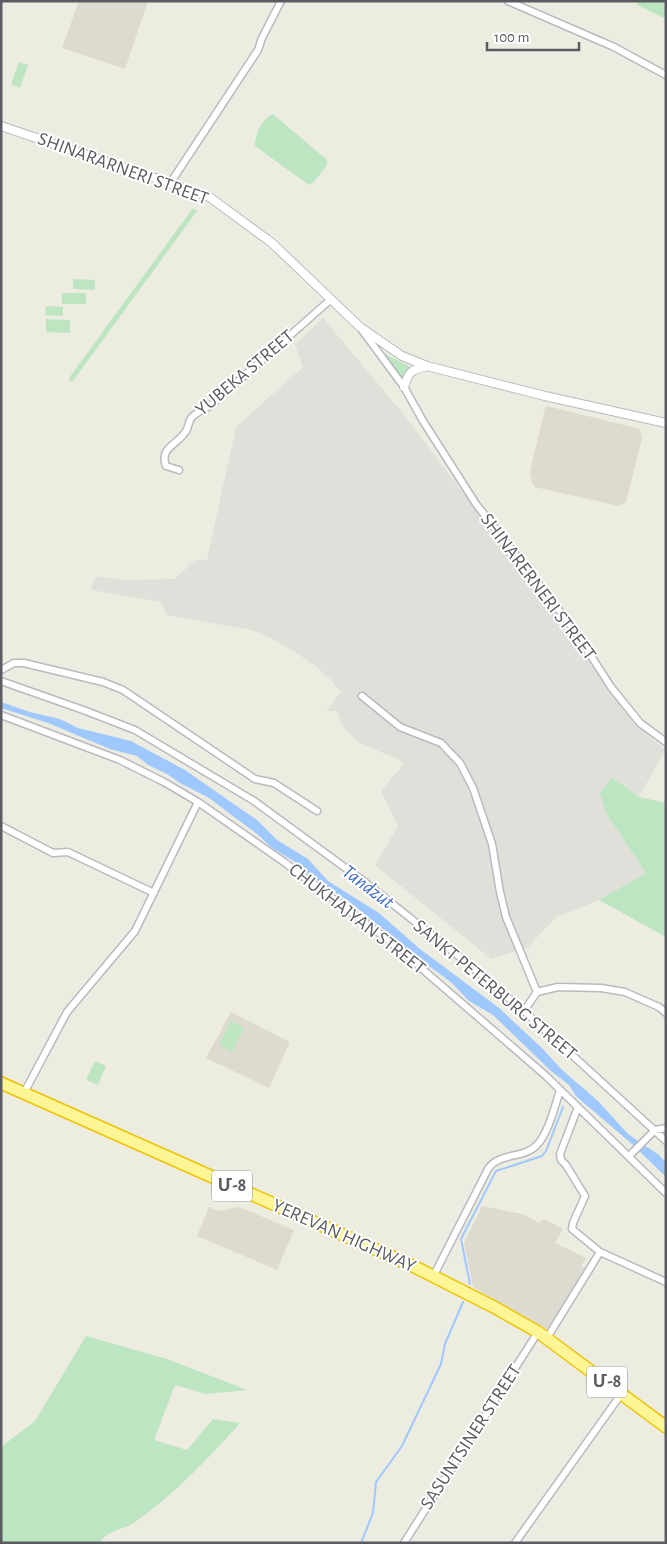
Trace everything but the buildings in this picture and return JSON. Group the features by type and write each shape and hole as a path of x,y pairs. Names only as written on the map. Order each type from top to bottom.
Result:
{"highway":[{"name":"YEREVAN HIGHWAY","path":"1,1083 433,1276 494,1307 542,1335 666,1427"}],"street":[{"path":"171,182 258,50 281,1"},
{"path":"508,1 614,47 666,75"},
{"name":"SHINARARNERI STREET","path":"1,126 208,196 272,243 360,327 402,356 427,366 545,396 666,423"},
{"name":"YUBEKA STREET","path":"179,470 166,466 163,459 165,452 187,431 188,423 192,416 210,406 330,300"},
{"name":"SHINARERNERI STREET","path":"360,327 404,387 423,421 476,504 573,628 611,687 640,723 666,742"},
{"path":"404,387 407,376 411,372 427,366"},
{"path":"1,670 14,662 24,663 112,684 149,706 255,779 274,783 317,811"},
{"name":"SANKT PETERBURG STREET","path":"1,681 135,730 254,801 373,889 471,966 524,1011 666,1141"},
{"path":"362,696 400,727 441,743 460,763 473,788 492,844 506,917 537,992"},
{"name":"CHUKHAJYAN STREET","path":"1,715 120,760 164,782 198,802 284,862 391,942 631,1154 666,1193"},
{"path":"24,1093 67,1012 135,931 198,802"},
{"path":"1,826 53,853 68,852 154,893"},
{"path":"524,1011 537,992 558,986 625,992 666,1012"},
{"path":"433,1276 488,1169 495,1161 536,1146 543,1136 560,1090"},
{"path":"578,1107 560,1154 560,1160 566,1165 585,1196 572,1229 600,1252 666,1282"},
{"path":"631,1154 655,1130 666,1128"},
{"name":"SASUNTSINER STREET","path":"404,1543 542,1335 600,1252"},
{"path":"515,1543 622,1393"}],"shaded area":[{"path":"79,1 148,1 125,69 62,48"},
{"path":"323,318 409,421 634,723 665,750 639,797 612,777 606,813 646,873 599,900 556,917 528,947 491,959 375,865 398,826 381,791 403,765 400,760 359,743 343,727 337,711 326,711 341,692 317,667 271,638 252,630 166,615 161,602 91,590 96,576 121,580 175,579 195,560 207,560 236,427 303,367 295,344"},
{"path":"547,406 640,429 642,438 626,502 619,506 535,487 532,483 530,472"},
{"path":"231,1012 290,1042 269,1088 206,1058"},
{"path":"482,1206 522,1214 539,1223 544,1219 563,1229 555,1243 586,1258 581,1266 586,1269 547,1329 473,1287 464,1243"},
{"path":"209,1207 219,1211 239,1207 294,1230 277,1270 197,1236"}],"green space":[{"path":"639,1 666,1 666,19 637,5"},
{"path":"19,62 28,65 20,88 11,84"},
{"path":"273,114 327,160 327,165 314,182 309,185 255,146 256,136 260,127"},
{"path":"193,208 197,211 73,381 70,382 69,378"},
{"path":"73,279 95,280 95,290 73,289"},
{"path":"62,293 86,293 86,304 62,304"},
{"path":"46,306 63,307 63,316 45,315"},
{"path":"46,319 70,320 70,333 46,332"},
{"path":"383,353 413,368 403,381"},
{"path":"612,777 639,797 666,803 666,937 599,900 646,873 606,813 600,793"},
{"path":"231,1021 244,1028 232,1052 219,1045"},
{"path":"95,1061 106,1066 98,1085 86,1080"},
{"path":"86,1336 167,1359 247,1390 205,1394 175,1385 154,1440 187,1450 213,1419 240,1423 203,1463 164,1500 135,1522 112,1532 99,1543 1,1543 1,1447 35,1421"}],"water":[{"path":"1,702 30,712 60,719 78,728 131,741 185,770 257,820 277,840 308,859 328,881 379,913 420,949 499,1008 543,1049 561,1069 598,1101 628,1134 659,1155 666,1163 666,1177 632,1144 576,1096 569,1085 551,1071 493,1015 469,1001 452,983 407,950 347,900 312,877 300,865 272,848 257,834 209,798 148,765 137,756 110,749 48,723 1,708"}],"waterway":[{"path":"470,1284 461,1239 496,1171 542,1156 546,1151 563,1107"},
{"path":"361,1543 373,1513 376,1482 402,1446 441,1364 445,1344 463,1302"}],"water label":[{"name":"Tandzut","path":"368,887"}]}
